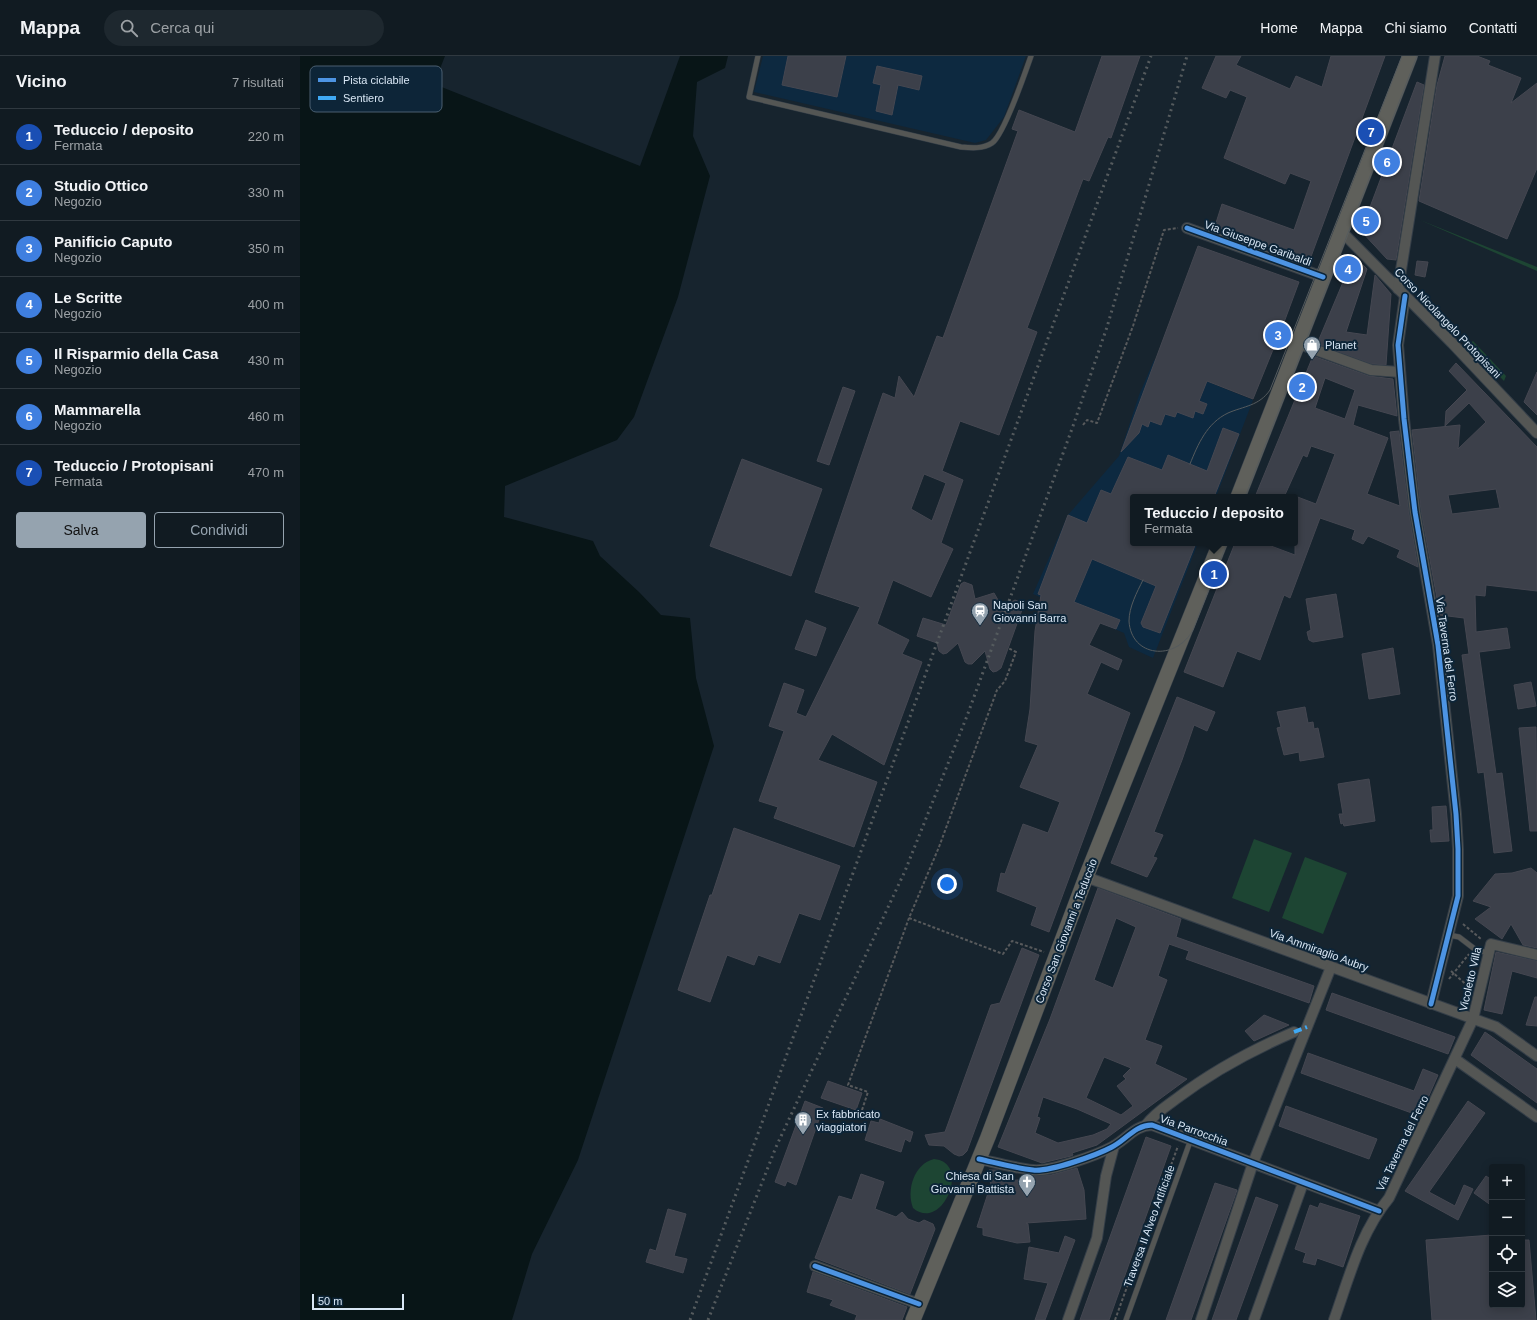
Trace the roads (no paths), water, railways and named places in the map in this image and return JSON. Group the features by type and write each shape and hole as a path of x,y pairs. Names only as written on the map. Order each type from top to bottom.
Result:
{"main road":[{"path":"1239,494 1341,231 1410,60"},
{"name":"Corso San Giovanni a Teduccio","path":"913,1320 979,1159 1086,877 1219,546"}],"street":[{"name":"Via Taverna del Ferro","path":"1431,1004 1458,896 1456,814 1438,645 1415,512 1398,345 1402,293 1436,56"},
{"name":"Via Giuseppe Garibaldi","path":"1187,228 1323,278"},
{"name":"Corso Nicolangelo Protopisani","path":"1341,231 1537,433"},
{"path":"1297,343 1371,370 1400,372"},
{"name":"Via Ammiraglio Aubry","path":"1086,877 1496,1027 1537,1056"},
{"name":"Vicoletto Villa","path":"1473,1019 1487,948 1491,944 1537,955"},
{"path":"1201,1320 1253,1163 1331,967"},
{"name":"Via Taverna del Ferro","path":"1334,1320 1360,1248 1379,1211 1389,1198 1473,1019"},
{"path":"1146,1125 1155,1114 1210,1075 1261,1046 1294,1032"},
{"path":"1455,1059 1537,1117"},
{"name":"Via Parrocchia","path":"979,1159 1034,1170 1049,1169 1096,1156 1114,1146 1137,1129 1146,1125 1158,1126 1379,1211"},
{"path":"1068,1320 1097,1238 1106,1176 1114,1146"},
{"path":"1254,1320 1303,1183"},
{"path":"815,1266 919,1304"}],"lane":[{"path":"758,56 749,97 961,147 977,148 992,143 1006,120 1031,56"},
{"path":"1449,935 1459,937 1473,948 1487,948"},
{"name":"Traversa II Alveo Artificiale","path":"1126,1320 1191,1139"}],"tram line":[{"path":"1190,464 1196,449 1214,422 1228,413 1251,405 1261,399 1270,390 1402,56"},
{"path":"1246,494 1417,56"},
{"path":"1143,580 1130,610 1129,621 1132,633 1137,642 1145,648 1155,651 1165,651 1176,647 1185,640 1193,630 1226,546"}],"railway":[{"path":"690,1320 1151,56"},
{"path":"708,1320 776,1147 905,871 967,716 1073,426 1107,327 1187,56"}],"place":[{"name":"Teduccio / Protopisani","path":"1371,132"},
{"name":"Mammarella","path":"1387,162"},
{"name":"Il Risparmio della Casa","path":"1366,221"},
{"name":"Le Scritte","path":"1348,269"},
{"name":"Panificio Caputo","path":"1278,335"},
{"name":"Planet","path":"1312,360"},
{"name":"Studio Ottico","path":"1302,387"},
{"name":"Teduccio / deposito","path":"1214,574"},
{"name":"Napoli San Giovanni Barra","path":"980,626"},
{"name":"Ex fabbricato viaggiatori","path":"803,1135"},
{"name":"Chiesa di San Giovanni Battista","path":"1027,1197"}]}
